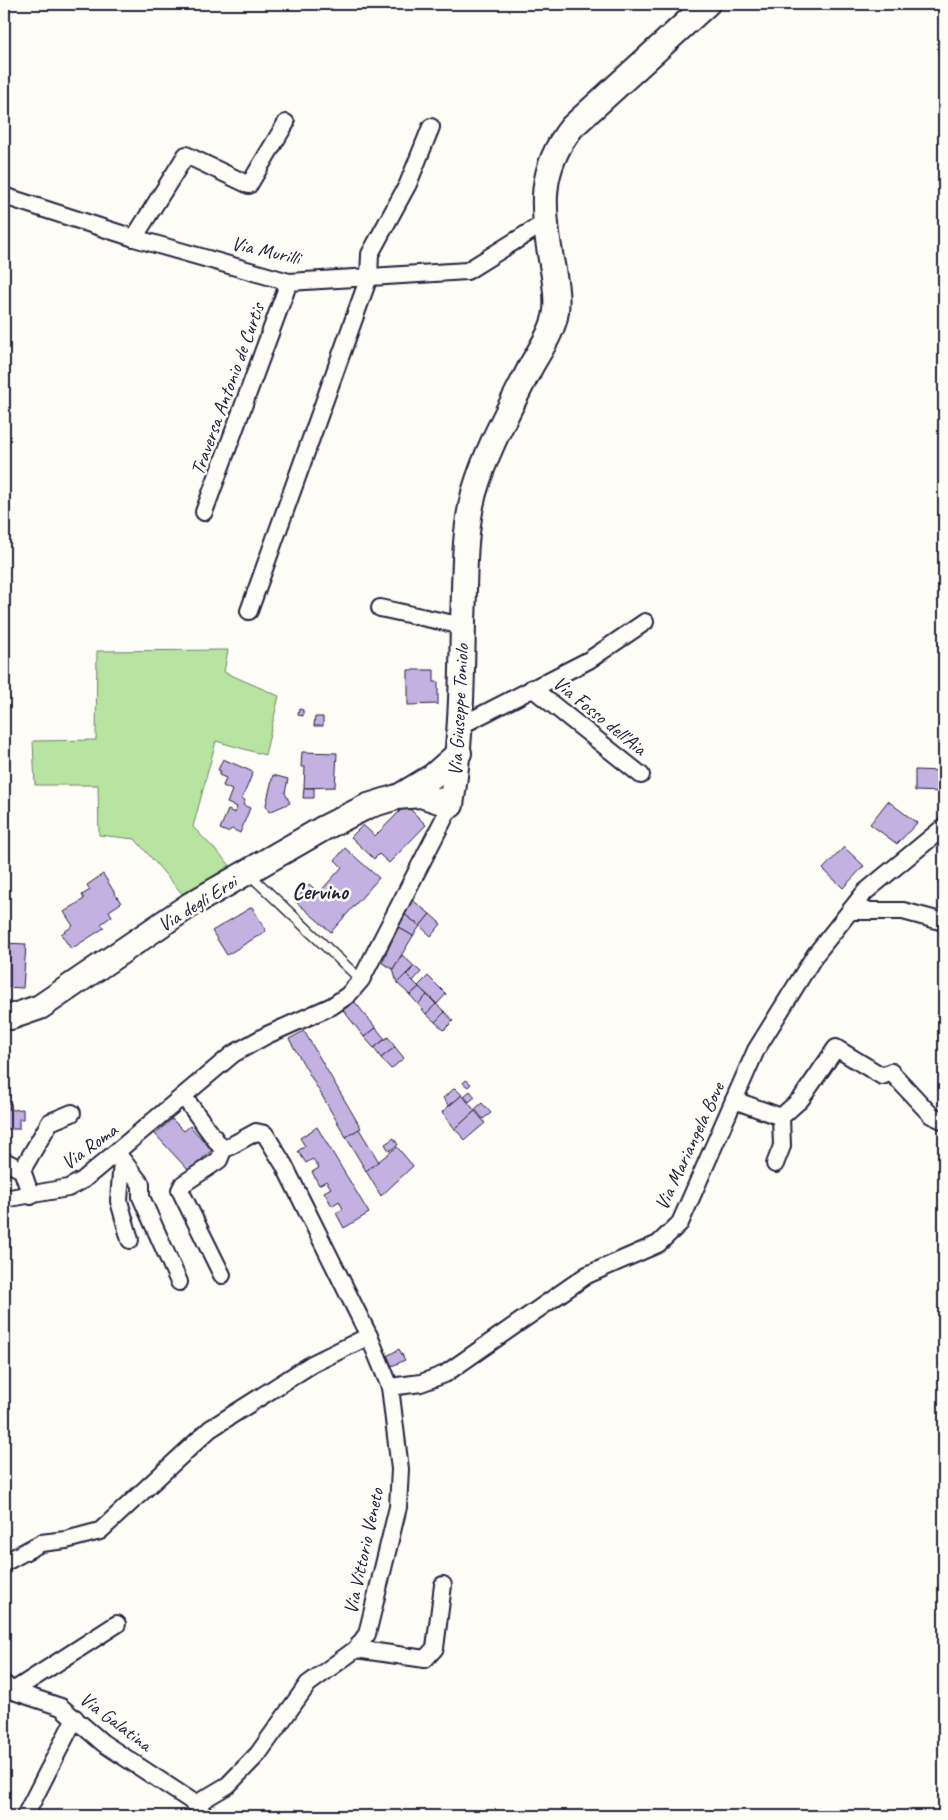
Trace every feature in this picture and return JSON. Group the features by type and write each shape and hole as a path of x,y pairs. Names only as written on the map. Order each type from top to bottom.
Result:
{"street":[{"name":"Via Giuseppe Toniolo","path":"184,1097 233,1054 267,1035 332,1006 348,995 361,980 451,805 459,753 466,544 474,494 492,443 556,314 557,292 544,223 545,186 548,170 562,139 572,127 707,4"},
{"path":"134,238 186,155 249,185 286,123"},
{"path":"249,611 370,277 370,254 408,184 431,126"},
{"name":"Via Murilli","path":"4,196 134,238 289,282 467,271 544,223"},
{"name":"Traversa Antonio de Curtis","path":"204,512 289,282"},
{"path":"380,608 463,626"},
{"name":"Via Fosso dell'Aia","path":"460,726 589,660 645,622"},
{"name":"Via Fosso dell'Aia","path":"532,688 640,775"},
{"name":"Via degli Eroi","path":"397,797 433,776 459,753"},
{"name":"Via degli Eroi","path":"4,1017 11,1017 40,1008 190,905 324,828 368,806 397,797 421,795 451,805"},
{"name":"Via Mariangela Bove","path":"390,1387 421,1383 445,1374 587,1275 658,1244 680,1223 756,1050 771,1023 815,955 865,892 944,827"},
{"path":"850,911 903,911 944,922"},
{"path":"774,1164 782,1146 781,1117 801,1098 836,1048 882,1076 891,1072 931,1115 944,1121"},
{"path":"184,1097 223,1150 219,1160 183,1184 180,1190 222,1275"},
{"name":"Via Roma","path":"4,1199 31,1196 68,1188 83,1180 120,1157 184,1097"},
{"path":"734,1100 781,1117"},
{"path":"22,1170 50,1122 72,1113"},
{"name":"Via Vittorio Veneto","path":"200,1810 258,1754 308,1684 356,1649 367,1634 398,1507 400,1469 390,1387 369,1336 284,1165 265,1134 256,1132 223,1150"},
{"path":"120,1157 119,1201 130,1240"},
{"path":"120,1157 141,1184 141,1196 179,1282"},
{"path":"4,1161 22,1170 31,1196"},
{"path":"4,1563 42,1543 66,1540 100,1531 210,1428 312,1364 369,1336"},
{"path":"356,1649 426,1659 435,1648 443,1585"},
{"path":"8,1687 117,1624"},
{"name":"Via Galatina","path":"8,1687 61,1707 103,1743 200,1810"},
{"path":"25,1816 75,1718"}],"lane":[{"path":"247,872 361,980"}],"green space":[{"path":"228,650 224,672 279,696 265,755 216,741 193,827 230,865 184,896 135,839 99,835 98,785 35,785 33,741 96,740 97,651"}],"building":[{"path":"408,670 434,670 434,682 438,682 438,704 408,705"},
{"path":"299,709 303,710 303,716 298,715"},
{"path":"315,717 323,717 323,726 314,726"},
{"path":"302,752 337,753 335,787 304,788 305,767 301,767"},
{"path":"223,759 253,772 242,799 245,800 243,805 250,808 240,833 232,829 227,832 220,829 228,810 235,813 237,807 227,803 232,790 223,786 226,778 219,775 221,771 218,770"},
{"path":"915,770 944,771 944,792 915,791"},
{"path":"273,775 288,779 285,793 290,803 269,812 266,805"},
{"path":"304,788 314,788 314,798 303,798"},
{"path":"888,801 917,823 897,844 870,824"},
{"path":"406,805 426,825 389,863 379,854 374,859 351,837 363,825 375,836"},
{"path":"844,847 864,866 843,888 823,869"},
{"path":"345,848 379,878 331,932 295,901 309,884 319,893 342,867 335,860"},
{"path":"103,874 121,903 109,911 112,916 101,924 104,928 71,949 61,934 73,926 64,912 84,899 82,895 90,890 87,885"},
{"path":"411,899 430,914 420,926 404,914"},
{"path":"252,907 266,931 227,955 212,931"},
{"path":"404,914 420,926 413,936 398,927"},
{"path":"430,914 441,924 431,936 420,926"},
{"path":"398,927 413,936 393,969 382,963"},
{"path":"4,943 26,944 23,988 4,987"},
{"path":"402,955 414,966 397,983 393,969"},
{"path":"414,966 421,972 413,981 407,975"},
{"path":"406,974 419,987 410,995 397,983"},
{"path":"428,976 446,994 437,1004 418,986"},
{"path":"419,987 427,995 418,1004 410,995"},
{"path":"427,995 436,1004 426,1014 418,1004"},
{"path":"354,1001 376,1028 364,1037 343,1010"},
{"path":"436,1004 445,1012 435,1022 426,1014"},
{"path":"445,1012 453,1021 444,1030 435,1022"},
{"path":"376,1028 385,1039 374,1048 364,1037"},
{"path":"304,1031 361,1128 346,1137 289,1039"},
{"path":"388,1037 395,1047 381,1058 374,1048"},
{"path":"395,1047 404,1058 391,1069 381,1058"},
{"path":"466,1080 471,1084 468,1087 463,1083"},
{"path":"455,1088 462,1095 449,1106 443,1098"},
{"path":"470,1091 475,1097 469,1102 464,1096"},
{"path":"462,1095 475,1111 455,1129 442,1112"},
{"path":"4,1103 11,1103 12,1110 23,1109 23,1119 19,1119 19,1129 4,1129"},
{"path":"482,1103 491,1113 483,1119 475,1109"},
{"path":"475,1111 485,1123 465,1140 455,1129"},
{"path":"172,1119 184,1131 190,1126 212,1150 189,1171 155,1134"},
{"path":"317,1127 369,1213 344,1228 336,1213 343,1209 339,1201 332,1206 324,1192 331,1188 326,1181 319,1185 312,1172 319,1168 313,1159 306,1163 298,1151 305,1146 300,1138"},
{"path":"359,1129 379,1162 366,1171 346,1137"},
{"path":"394,1138 398,1145 389,1151 385,1144"},
{"path":"397,1147 413,1166 381,1196 366,1171"},
{"path":"399,1349 405,1360 392,1366 387,1356"}],"district":[{"name":"Cervino","path":"320,891"}]}
